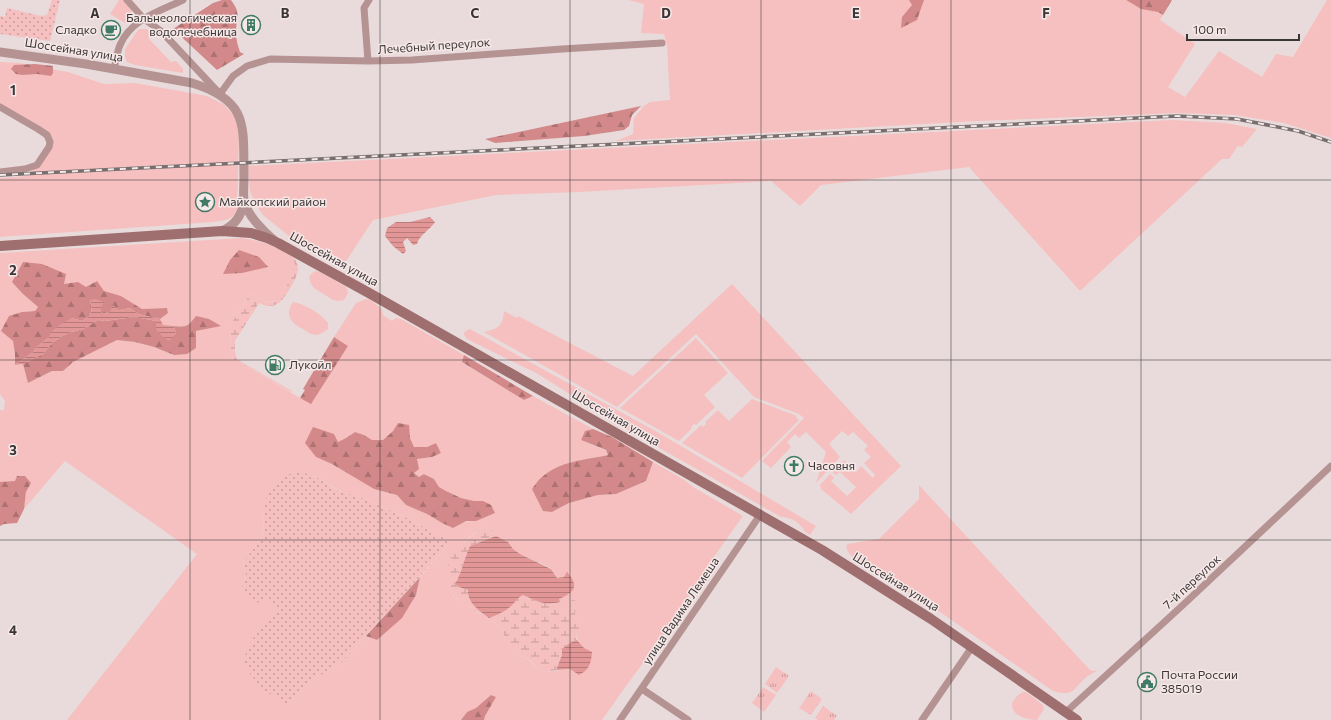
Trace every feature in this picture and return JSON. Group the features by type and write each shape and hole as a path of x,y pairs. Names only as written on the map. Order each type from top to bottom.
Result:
{"main road":[{"path":"0,246 222,231 251,234 267,238 278,243"},
{"name":"Шоссейная улица","path":"278,243 822,550 931,619 1077,720"}],"street":[{"path":"127,0 144,18 161,31 217,92"},
{"path":"114,69 120,45 126,33 132,26 144,18 183,0"},
{"path":"368,61 364,8 369,0"},
{"name":"Лечебный переулок","path":"217,92 233,76 247,66 270,59 368,61 412,60 554,49 662,43"},
{"name":"Шоссейная улица","path":"0,52 114,69 192,83 217,92 232,103 237,110 243,131 244,201 257,223 278,243"},
{"path":"0,107 47,135 50,142 49,147 37,164 25,169 0,172"},
{"path":"222,231 230,227 239,218 244,201"},
{"name":"7-й переулок","path":"1066,712 1331,466"},
{"name":"улица Вадима Лемеша","path":"620,720 760,515"},
{"path":"922,720 972,647"},
{"path":"642,689 688,720"}],"green space":[{"path":"52,0 60,0 50,41 0,34 0,16 5,17 7,8 41,16 47,15"},
{"path":"119,0 124,0 132,12 132,17 127,24 110,14"},
{"path":"222,0 231,0 236,9 238,16 236,33 237,41 240,52 244,54 217,70 173,29 213,3"},
{"path":"628,0 1126,0 1141,9 1158,12 1163,15 1160,20 1195,44 1168,87 1185,97 1219,51 1262,77 1276,54 1293,57 1327,0 1331,0 1331,138 1284,123 1234,115 1178,113 978,121 616,141 633,134 634,118 644,106 650,102 670,100 667,46 664,34 641,33 644,4"},
{"path":"909,0 924,0 917,20 901,28 902,17 912,5"},
{"path":"1126,0 1172,0 1163,15 1158,12 1141,9"},
{"path":"139,29 147,29 150,33 149,39 171,62 176,61 183,69 183,73 135,65 127,62 125,57 125,49"},
{"path":"0,62 20,63 68,72 104,84 135,83 207,96 223,104 235,116 239,135 237,209 235,213 231,218 213,222 0,237 0,178 27,176 42,162 50,135 0,104"},
{"path":"35,64 53,66 53,73 51,76 37,74 22,75 16,74 11,69 14,65"},
{"path":"641,106 632,115 629,126 624,130 584,136 495,143 485,139"},
{"path":"1172,120 1226,123 1257,129 1242,147 1238,146 1229,159 1222,159 1080,291 969,167 821,185 800,206 771,181 579,192 496,195 373,220 341,269 290,237 263,215 254,202 250,191 248,166"},
{"path":"241,238 267,244 291,256 295,264 295,271 278,300 266,302 250,294 231,324 230,357 300,398 311,403 348,346 334,337 356,303 366,299 370,300 382,309 383,315 392,321 396,318 401,319 464,355 463,363 524,400 533,396 593,429 585,431 581,440 606,451 608,455 581,460 553,512 569,503 598,495 616,494 646,481 653,462 743,516 713,558 666,632 602,720 484,720 496,697 491,695 476,708 467,712 461,720 67,720 197,554 65,461 24,509 26,492 31,483 0,482 0,410 4,410 5,401 0,394 0,253","holes":["66,274 63,284 86,287 121,296 142,309 167,308 168,313 160,319 163,325 182,327 189,325 220,326 196,331 196,348 174,355 154,347 135,342 117,340 73,362 63,371 52,371 28,383 23,364 15,365 13,341 22,312 35,311 38,307 23,294","398,423 410,438 414,447 427,447 436,443 441,453 432,457 417,459 417,465 413,472 419,477 425,474 434,479 439,487 461,498 474,501 483,501 476,521 442,523 427,514 406,505 397,495 374,489 332,464 316,457 334,434 337,443 355,432 372,440 383,440 393,431","313,475 342,492 365,499 411,520 451,542 420,577 416,595 377,640 366,636 342,662 310,682 288,705 253,638 279,609 267,596 241,591 246,575 243,563 263,535 264,511","482,527 492,530 496,536 508,542 513,549 520,554 551,568 557,578 565,577 559,599 560,607 566,609 570,608 567,600 579,608 575,611 575,618 579,622 577,639 584,648 575,672 570,669 546,672 540,670 508,644 500,627 485,615 477,613 466,603 454,597 450,589 449,582 456,551 466,540"]},
{"path":"239,250 259,257 268,267 242,273 223,274 230,260"},
{"path":"291,256 298,265 298,269 296,277 290,288 280,302 275,305 268,306 259,303 235,341 235,353 238,360 292,391 291,392 230,357 231,324 250,294 266,302 278,300 295,271 295,264"},
{"path":"23,262 42,264 66,274 64,284 78,282 86,287 97,281 104,291 121,296 142,309 167,308 168,313 160,319 138,314 130,308 101,314 101,307 90,301 92,308 90,316 82,321 72,318 37,347 32,353 15,365 13,341 1,331 9,316 22,312 35,311 38,307 12,282"},
{"path":"315,271 320,272 346,287 348,293 344,300 333,300 314,288 309,278"},
{"path":"732,284 901,466 851,514 821,489 820,485 830,474 834,478 831,481 847,496 856,487 840,472 836,475 832,472 844,460 856,472 861,466 873,478 875,475 864,463 871,457 864,450 868,446 853,432 848,436 842,431 829,444 840,457 816,483 826,452 806,432 799,438 795,434 787,442 791,447 771,468 762,461 804,418 799,414 754,397 696,334 617,407 484,332 493,330 499,326 504,311 517,318 518,316 633,376"},
{"path":"293,302 317,312 328,323 328,329 315,335 295,324 289,315 290,307"},
{"path":"196,316 209,319 221,326 196,331 196,348 187,354 174,355 154,347 135,342 117,340 73,362 63,371 52,371 28,383 23,364 43,354 53,342 68,333 83,329 98,320 105,321 134,317 146,319 156,321 176,334 174,326 187,326"},
{"path":"470,329 659,433 816,526 810,535 808,534 798,523 789,518 781,517 589,408 581,401 538,374 467,339 464,334"},
{"path":"334,337 348,346 311,404 300,398 305,390 303,389"},
{"path":"696,338 728,373 704,395 715,407 696,425 694,424 679,441 620,408"},
{"path":"464,355 533,396 524,400 462,362"},
{"path":"752,399 797,416 796,417 799,420 742,478 682,443 701,425 703,427 706,424 705,422 718,410 729,421"},
{"path":"398,423 409,425 410,438 414,447 427,447 436,443 441,453 432,457 417,459 419,469 414,473 419,477 424,474 434,479 439,487 461,498 474,501 483,501 491,505 495,513 476,521 466,521 453,528 406,505 397,495 374,489 332,464 316,457 305,443 313,427 334,434 338,442 355,432 372,440 383,440 393,431"},
{"path":"593,429 612,437 653,462 646,481 616,494 598,495 569,503 552,512 543,511 532,489 541,478 565,464 608,455 606,450 581,440 585,431"},
{"path":"298,472 313,475 339,491 365,499 411,520 451,542 342,662 310,682 288,705 262,689 244,666 246,651 253,638 278,609 267,596 256,604 241,591 246,575 243,563 263,535 264,511 268,491 282,476"},
{"path":"17,476 25,476 31,483 26,492 24,509 17,523 4,524 0,526 0,482 15,481"},
{"path":"919,485 1090,670 1098,670 1096,672 1089,675 1070,692 1060,693 1053,691 943,614 850,555 847,549 847,544 879,539 919,499"},
{"path":"482,527 492,530 496,536 470,546 455,584 468,590 469,598 475,607 485,615 476,611 451,592 448,570 449,562 452,556 461,545"},
{"path":"420,577 416,595 402,618 377,640 366,636"},
{"path":"523,595 545,603 560,602 560,607 566,609 570,608 567,600 575,600 580,608 575,611 575,618 579,622 580,629 576,636 577,640 562,649 562,655 556,670 546,672 540,670 530,660 520,655 508,644 500,627 489,618 498,615"},
{"path":"776,667 789,676 777,693 765,684"},
{"path":"763,687 776,695 764,712 752,703"},
{"path":"811,691 822,699 811,715 799,708"},
{"path":"1023,692 1026,692 1043,705 1044,709 1037,720 1020,716 1012,707 1012,703 1017,696"},
{"path":"491,695 496,697 484,720 461,720 467,712 476,708"},
{"path":"823,706 837,716 834,720 818,720 815,718"}],"shaded area":[{"path":"430,217 435,222 420,238 417,244 413,245 407,238 403,242 406,251 403,254 393,246 385,236 387,228 396,222 410,222"},
{"path":"95,299 104,302 101,307 101,314 110,312 113,305 119,310 130,308 138,314 160,319 163,325 174,326 176,334 169,341 156,329 156,321 134,317 105,321 98,320 83,329 68,333 53,342 43,354 23,364 15,365 32,353 49,337 51,332 61,324 72,318 82,321 90,316 92,308 90,300"},
{"path":"496,536 508,542 513,549 520,554 551,569 557,578 564,577 567,572 574,585 572,591 559,599 560,602 554,603 541,602 523,595 498,615 489,618 472,603 468,595 468,590 455,584 470,546"},
{"path":"577,640 584,648 592,652 591,660 587,669 579,675 570,669 556,670 562,655 562,649"}],"railway":[{"path":"0,175 1177,116 1237,119 1298,131 1331,142"}],"place":[{"name":"Бальнеологическая водолечебница","path":"251,25"},
{"name":"Сладко","path":"111,30"},
{"name":"Майкопский район","path":"205,202"},
{"name":"Лукойл","path":"275,365"},
{"name":"Часовня","path":"794,466"},
{"name":"Почта России 385019","path":"1147,682"}]}
